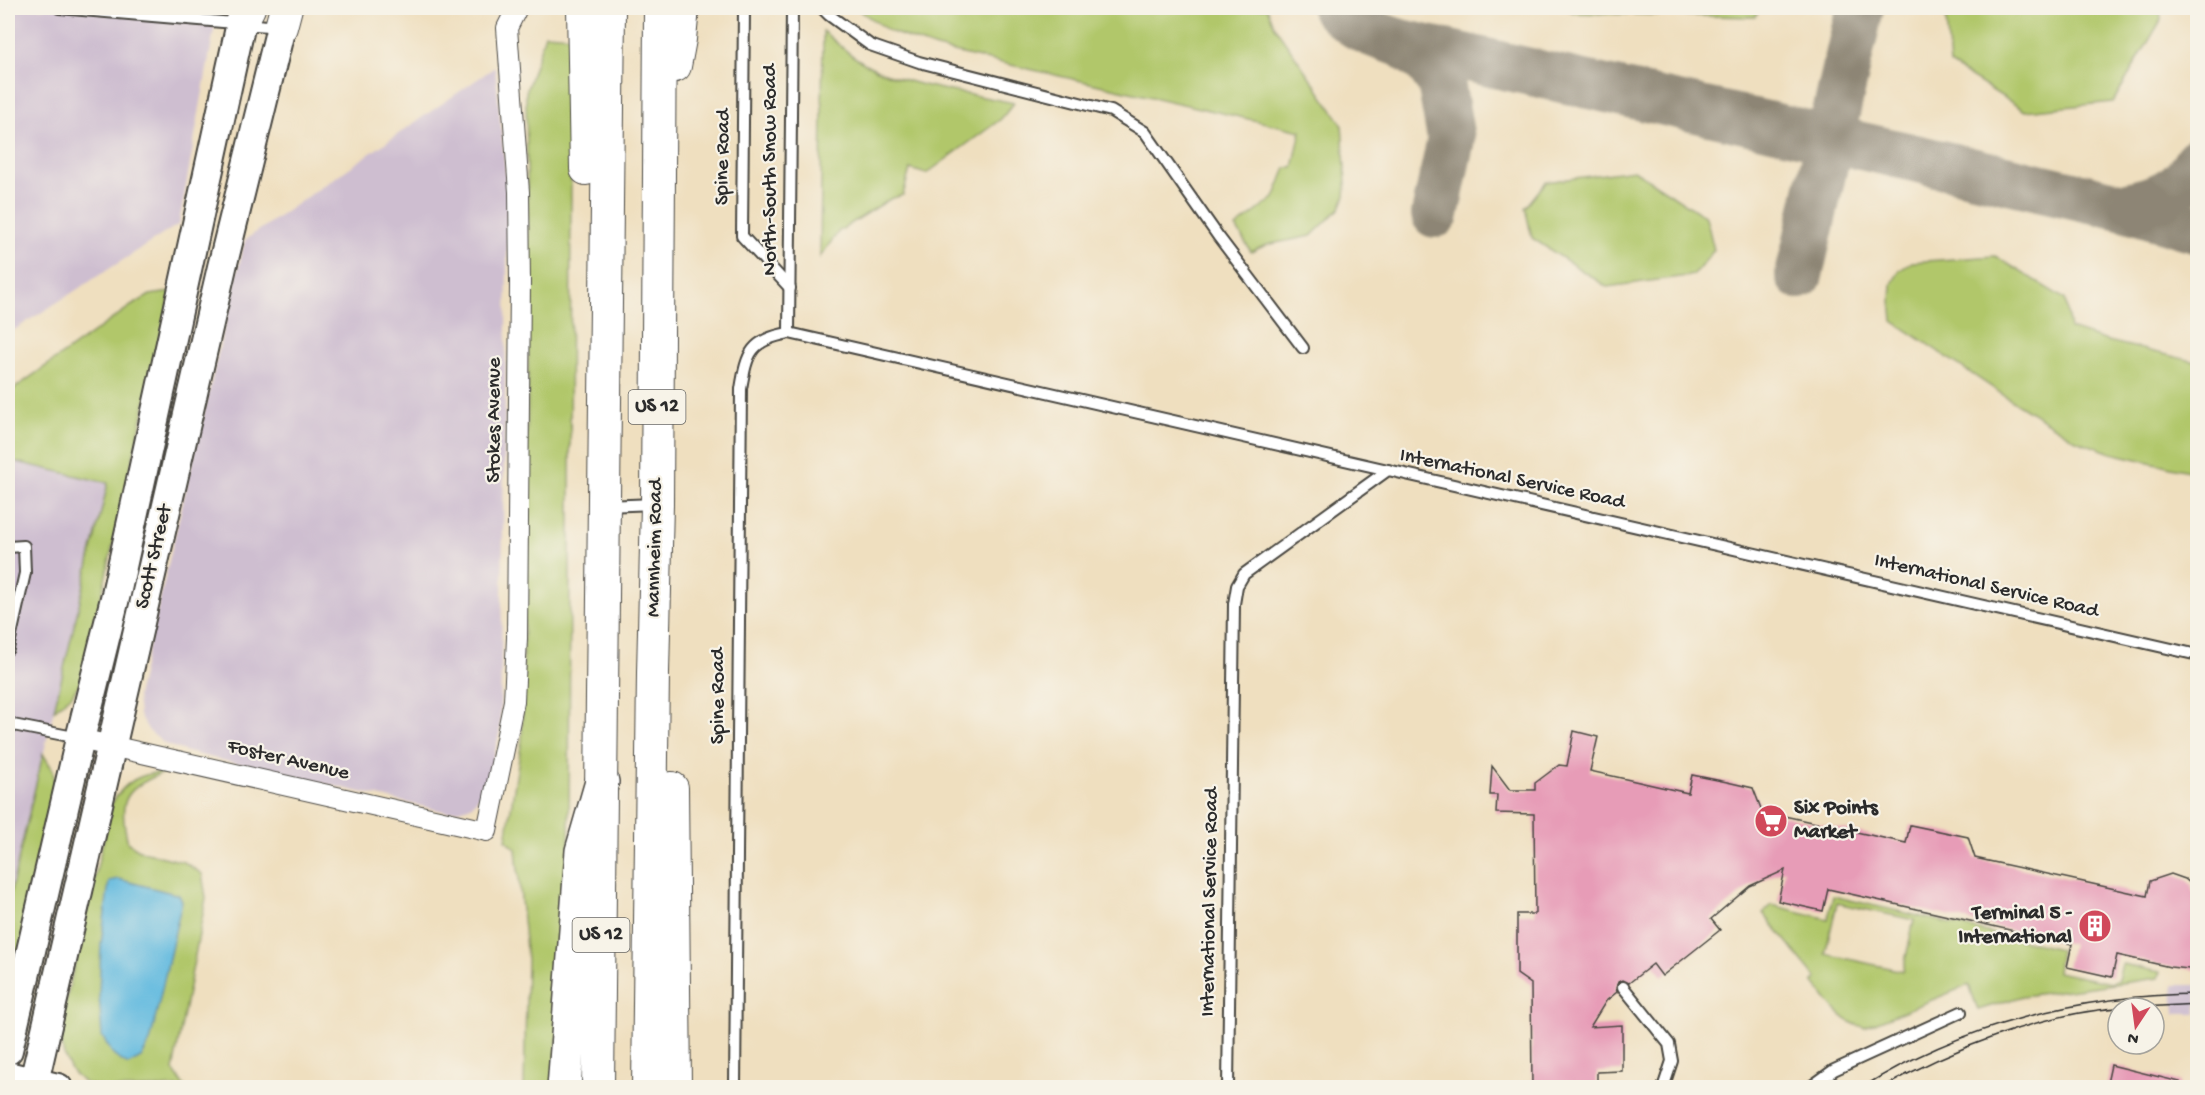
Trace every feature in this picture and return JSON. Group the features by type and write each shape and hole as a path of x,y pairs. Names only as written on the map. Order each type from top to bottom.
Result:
{"highway":[{"path":"564,1088 582,851 602,782"}],"main road":[{"path":"583,8 589,312 605,376"},
{"name":"US 12","path":"598,1088 609,8"},
{"name":"Mannheim Road","path":"648,1088 657,504 660,8"},
{"path":"658,140 680,39 683,8"},
{"path":"653,673 672,738 675,1088"}],"street":[{"name":"Stokes Avenue","path":"487,831 514,701 517,638 519,192 507,28 516,10"},
{"name":"Scott Street","path":"8,1050 116,594 243,13"},
{"name":"Scott Street","path":"32,1083 222,267 283,17"},
{"name":"Foster Avenue","path":"80,739 487,831"}],"lane":[{"path":"59,8 243,13 283,17"},
{"name":"Spine Road","path":"744,8 742,236 790,288"},
{"name":"North-South Snow Road","path":"789,333 792,8"},
{"path":"822,8 870,45 919,62 1111,111 1145,132 1218,236 1303,348"},
{"path":"789,333 1388,470"},
{"name":"Spine Road","path":"735,1088 741,389 745,362 755,347 768,337 789,333"},
{"name":"International Service Road","path":"1228,1088 1234,604 1237,586 1244,574 1388,470 2198,655"},
{"path":"603,506 657,504"},
{"path":"8,547 24,546 26,573 8,649"},
{"path":"8,724 80,739"},
{"path":"1623,987 1669,1044 1672,1061 1663,1088"},
{"path":"1809,1088 1834,1070 1961,1012"}],"path":[{"path":"402,8 477,12 516,10"}],"shaded area":[{"path":"8,8 218,8 179,224 8,334"},
{"path":"495,67 508,197 500,730 486,789 471,806 447,812 187,752 165,744 149,731 139,715 137,696 245,240"},
{"path":"8,460 108,482 8,903"},
{"path":"2173,985 2197,985 2197,1014 2175,1014"}],"green space":[{"path":"856,8 1267,8 1275,27 1342,124 1345,196 1340,208 1311,236 1266,245 1251,252 1236,227 1274,198 1286,168 1293,168 1301,131 936,48 889,31"},
{"path":"1564,8 1761,8 1755,17 1575,13"},
{"path":"1945,8 2160,8 2161,20 2113,102 2025,111 1950,64"},
{"path":"823,31 859,60 893,76 934,88 1014,103 1001,119 926,174 910,169 903,195 890,199 839,231 820,257"},
{"path":"545,34 574,36 571,153 569,881 554,1087 524,1087 527,960 516,849 506,840 522,739 529,315 526,92"},
{"path":"1634,170 1706,217 1714,250 1694,275 1607,287 1532,238 1525,208 1546,182"},
{"path":"1995,256 2065,299 2070,329 2104,340 2197,362 2197,473 2111,453 2076,440 2008,398 1893,321 1892,284 1899,271 1912,262"},
{"path":"171,292 82,680 72,695 54,710 108,483 8,460 8,393 131,306 150,295"},
{"path":"43,754 53,770 56,794 8,1000 8,903"},
{"path":"167,771 133,790 124,805 124,815 128,843 143,852 184,862 202,874 206,898 173,1070 185,1087 116,1088 91,1085 76,1076 68,1065 59,1031 112,803 128,784 141,776"},
{"path":"1833,896 2060,949 2057,972 2111,983 2118,980 2122,964 2160,972 2158,978 2023,996 1978,1010 1969,985 1865,1027 1856,1025 1835,1010 1813,982 1817,979 1763,913 1772,905 1828,919","holes":["1837,903 1914,920 1903,971 1825,954"]}],"water":[{"path":"118,879 179,895 182,901 150,1042 141,1058 128,1065 114,1056 102,1036 99,994 101,944 109,881"}],"building":[{"name":"Terminal 5 - International","path":"1574,731 1598,737 1590,771 1688,793 1692,775 1727,782 1753,788 1762,811 1906,843 1910,825 1968,837 1975,858 2147,896 2150,881 2171,874 2185,879 2191,884 2193,892 2198,893 2198,970 2170,967 2117,955 2112,977 2067,967 2072,944 1828,889 1823,911 1778,901 1785,870 1750,886 1711,919 1720,930 1662,976 1653,964 1629,983 1622,980 1618,982 1617,992 1606,1001 1590,1027 1622,1025 1622,1071 1597,1072 1597,1088 1532,1088 1531,984 1517,974 1517,914 1535,914 1534,814 1496,813 1497,795 1490,795 1492,766 1510,790 1535,790 1535,783 1559,765 1567,766"},
{"path":"2111,1065 2180,1082 2179,1088 2106,1088"}],"taxiway":[{"path":"1335,8 1365,30 1401,43 1906,156 2124,207 2198,229"},
{"path":"1799,275 1860,8"},
{"path":"1401,43 1428,63 1441,82 1451,139 1435,214"},
{"path":"2124,207 2157,198 2176,188 2198,161"}],"tram line":[{"path":"1861,1088 1940,1047 2023,1018 2109,1000 2198,994"},
{"path":"2166,1006 2198,1004"},
{"path":"1882,1088 1935,1061 1996,1036 2058,1017 2106,1009"}],"place":[{"name":"Six Points Market","path":"1771,821"},
{"name":"Terminal 5 - International","path":"2095,926"}]}
